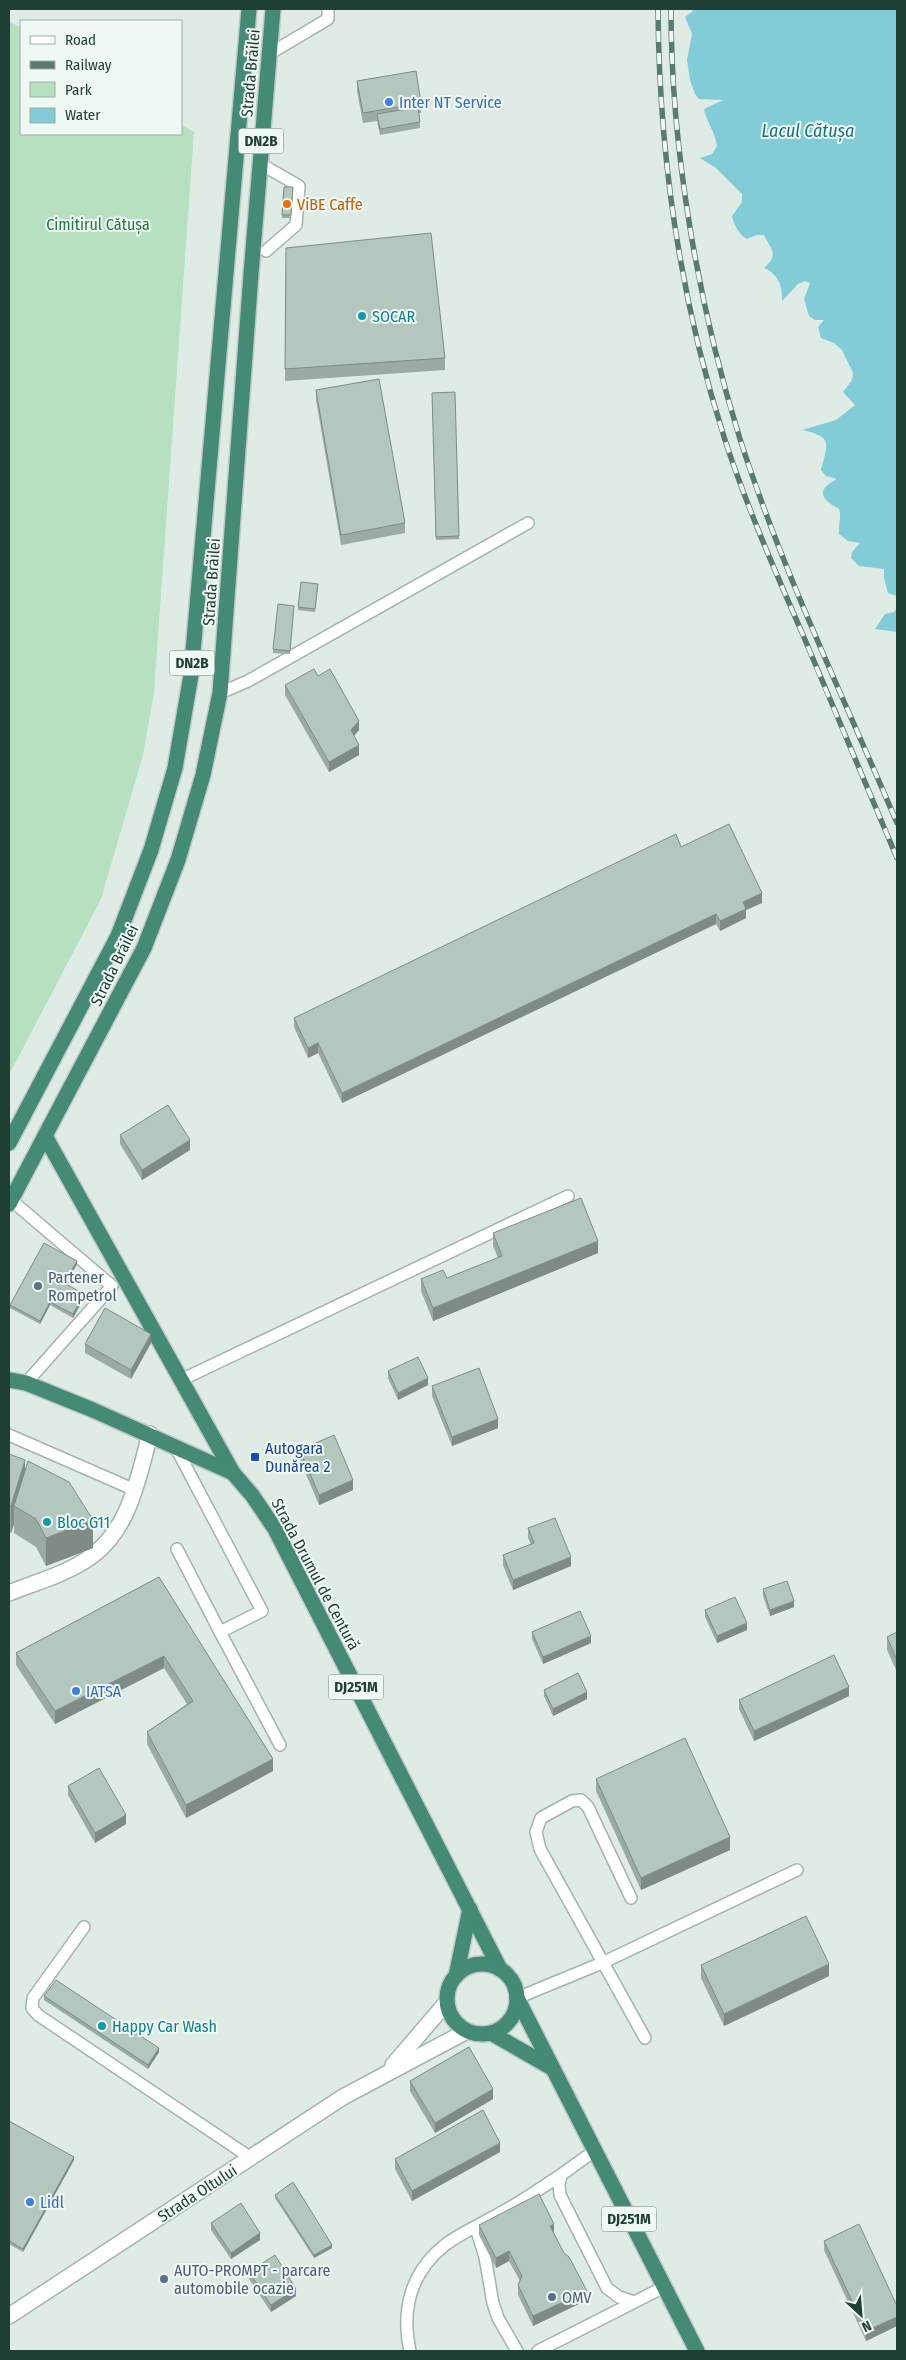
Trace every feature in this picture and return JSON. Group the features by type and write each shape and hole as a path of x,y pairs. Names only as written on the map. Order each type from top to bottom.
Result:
{"highway":[{"name":"Strada Brăilei","path":"9,1143 118,936 151,850 175,768 191,675 249,9"},
{"name":"Strada Brăilei","path":"10,1202 144,948 181,851 203,775 220,693 259,163 273,9"},
{"name":"DJ251M","path":"45,1136 119,1284 181,1380 233,1473"},
{"name":"Strada Drumul de Centură","path":"14,1379 150,1434 233,1473 252,1495 275,1529 500,1969 514,1984 517,1998 696,2351"},
{"path":"456,1976 470,1909"},
{"path":"500,1969 493,1965 477,1964 462,1970 456,1976 449,1988 447,2002 453,2019 467,2031 479,2034 492,2033 499,2030 510,2020 517,1998"},
{"path":"492,2033 552,2068"}],"street":[{"path":"9,1593 68,1570 87,1560 105,1545 124,1516 135,1490 150,1434"},
{"name":"Strada Oltului","path":"387,2072 447,2002"},
{"name":"Strada Oltului","path":"9,2316 343,2097 467,2031"}],"lane":[{"path":"269,54 328,19 328,9"},
{"path":"259,163 299,186 296,225 266,251"},
{"path":"220,693 248,681 528,523"},
{"path":"181,1380 568,1196"},
{"path":"10,1202 119,1284 14,1379"},
{"path":"9,1435 135,1490"},
{"path":"175,1446 262,1611 220,1632"},
{"path":"177,1549 280,1745"},
{"path":"631,1898 588,1807 581,1800 572,1800 541,1818 536,1832 540,1849 645,2038"},
{"path":"517,1998 602,1963 797,1870"},
{"path":"84,1927 32,1998 32,2008 38,2015 251,2158"},
{"path":"410,2351 406,2334 407,2309 415,2282 425,2263 447,2244 561,2175 594,2151"},
{"path":"561,2175 558,2185 560,2195 607,2288 619,2297 634,2302"},
{"path":"476,2228 485,2257 493,2303 498,2318 517,2351"},
{"path":"538,2351 664,2287"}],"green space":[{"name":"Cimitirul Cătușa","path":"9,21 20,27 20,135 182,135 182,125 194,132 154,692 143,755 101,899 9,1075"}],"water":[{"name":"Lacul Cătușa","path":"692,9 897,9 897,596 888,593 884,569 859,566 851,558 852,552 860,543 848,541 839,534 839,509 828,502 823,494 826,487 837,479 826,476 821,470 826,442 819,435 802,430 836,420 855,405 843,392 852,380 853,373 842,350 834,343 821,338 818,327 824,320 815,320 809,316 804,299 810,283 805,281 798,284 782,301 782,290 779,281 764,268 769,264 773,253 764,235 757,235 747,239 739,232 734,223 732,216 742,202 742,194 716,168 700,158 712,154 717,146 704,109 723,100 699,99 690,80 687,60 692,34 685,17 693,11"},
{"path":"897,608 897,632 875,629 885,614 894,612"}],"building":[{"name":"Inter NT Service","path":"416,71 421,103 363,113 357,81"},
{"path":"418,107 420,122 380,129 377,114"},
{"name":"ViBE Caffe","path":"284,187 293,187 291,215 282,215"},
{"name":"SOCAR","path":"431,233 445,358 285,369 286,248"},
{"path":"379,379 405,523 341,535 316,390"},
{"path":"455,392 459,536 436,537 432,393"},
{"path":"301,582 318,584 315,609 298,607"},
{"path":"278,604 294,606 290,651 273,649"},
{"path":"314,669 318,676 330,669 359,721 351,730 359,745 329,762 285,685"},
{"path":"729,824 762,893 743,902 746,909 720,921 716,914 342,1093 318,1043 308,1048 294,1018 676,834 681,847"},
{"path":"168,1105 190,1140 142,1170 120,1135"},
{"path":"581,1198 598,1241 433,1308 421,1279 443,1270 447,1278 502,1256 493,1233"},
{"path":"44,1243 77,1261 64,1283 84,1294 73,1314 50,1302 40,1321 10,1305"},
{"path":"105,1308 151,1334 131,1370 85,1344"},
{"path":"418,1357 428,1378 398,1393 388,1371"},
{"path":"479,1368 498,1419 452,1437 432,1386"},
{"path":"334,1435 353,1480 319,1495 300,1450"},
{"path":"9,1454 25,1460 11,1506 9,1505"},
{"path":"28,1461 69,1482 93,1520 46,1538 36,1519 14,1506"},
{"path":"555,1518 571,1557 513,1580 503,1555 534,1543 528,1528"},
{"name":"IATSA","path":"159,1577 273,1759 186,1805 147,1732 193,1701 164,1656 55,1711 16,1653"},
{"path":"787,1581 794,1601 770,1610 763,1589"},
{"path":"735,1597 747,1623 717,1636 705,1610"},
{"path":"580,1611 591,1636 543,1657 532,1632"},
{"path":"897,1632 897,1660 887,1637"},
{"path":"834,1655 849,1687 754,1731 739,1700"},
{"path":"578,1673 587,1692 553,1709 544,1690"},
{"path":"685,1738 730,1837 641,1878 596,1779"},
{"path":"99,1768 126,1815 95,1833 68,1786"},
{"path":"806,1916 829,1964 724,2014 701,1965"},
{"name":"Happy Car Wash","path":"56,1980 159,2048 148,2065 44,1996"},
{"path":"469,2047 493,2089 435,2123 410,2081"},
{"path":"483,2110 500,2143 412,2191 395,2159"},
{"name":"Lidl","path":"9,2121 74,2157 23,2249 9,2241"},
{"path":"293,2182 332,2245 314,2255 275,2195"},
{"path":"539,2194 554,2224 550,2226 587,2291 533,2316 518,2285 522,2276 509,2251 496,2258 479,2225"},
{"path":"241,2203 260,2233 231,2253 211,2223"},
{"path":"859,2224 897,2306 897,2317 866,2331 824,2241"},
{"path":"275,2255 296,2289 271,2305 249,2272"}],"railway":[{"path":"658,9 659,64 663,118 675,227 684,281 709,387 725,440 752,514 897,858"},
{"path":"671,9 672,62 682,171 700,281 725,388 757,488 794,585 897,823"}],"place":[{"name":"Inter NT Service","path":"389,102"},
{"name":"ViBE Caffe","path":"287,204"},
{"name":"SOCAR","path":"362,316"},
{"name":"Partener Rompetrol","path":"38,1286"},
{"name":"Autogara Dunărea 2","path":"255,1457"},
{"name":"Bloc G11","path":"47,1522"},
{"name":"IATSA","path":"76,1691"},
{"name":"Happy Car Wash","path":"102,2026"},
{"name":"Lidl","path":"30,2202"},
{"name":"AUTO-PROMPT - parcare automobile ocazie","path":"164,2279"},
{"name":"OMV","path":"552,2297"}]}
